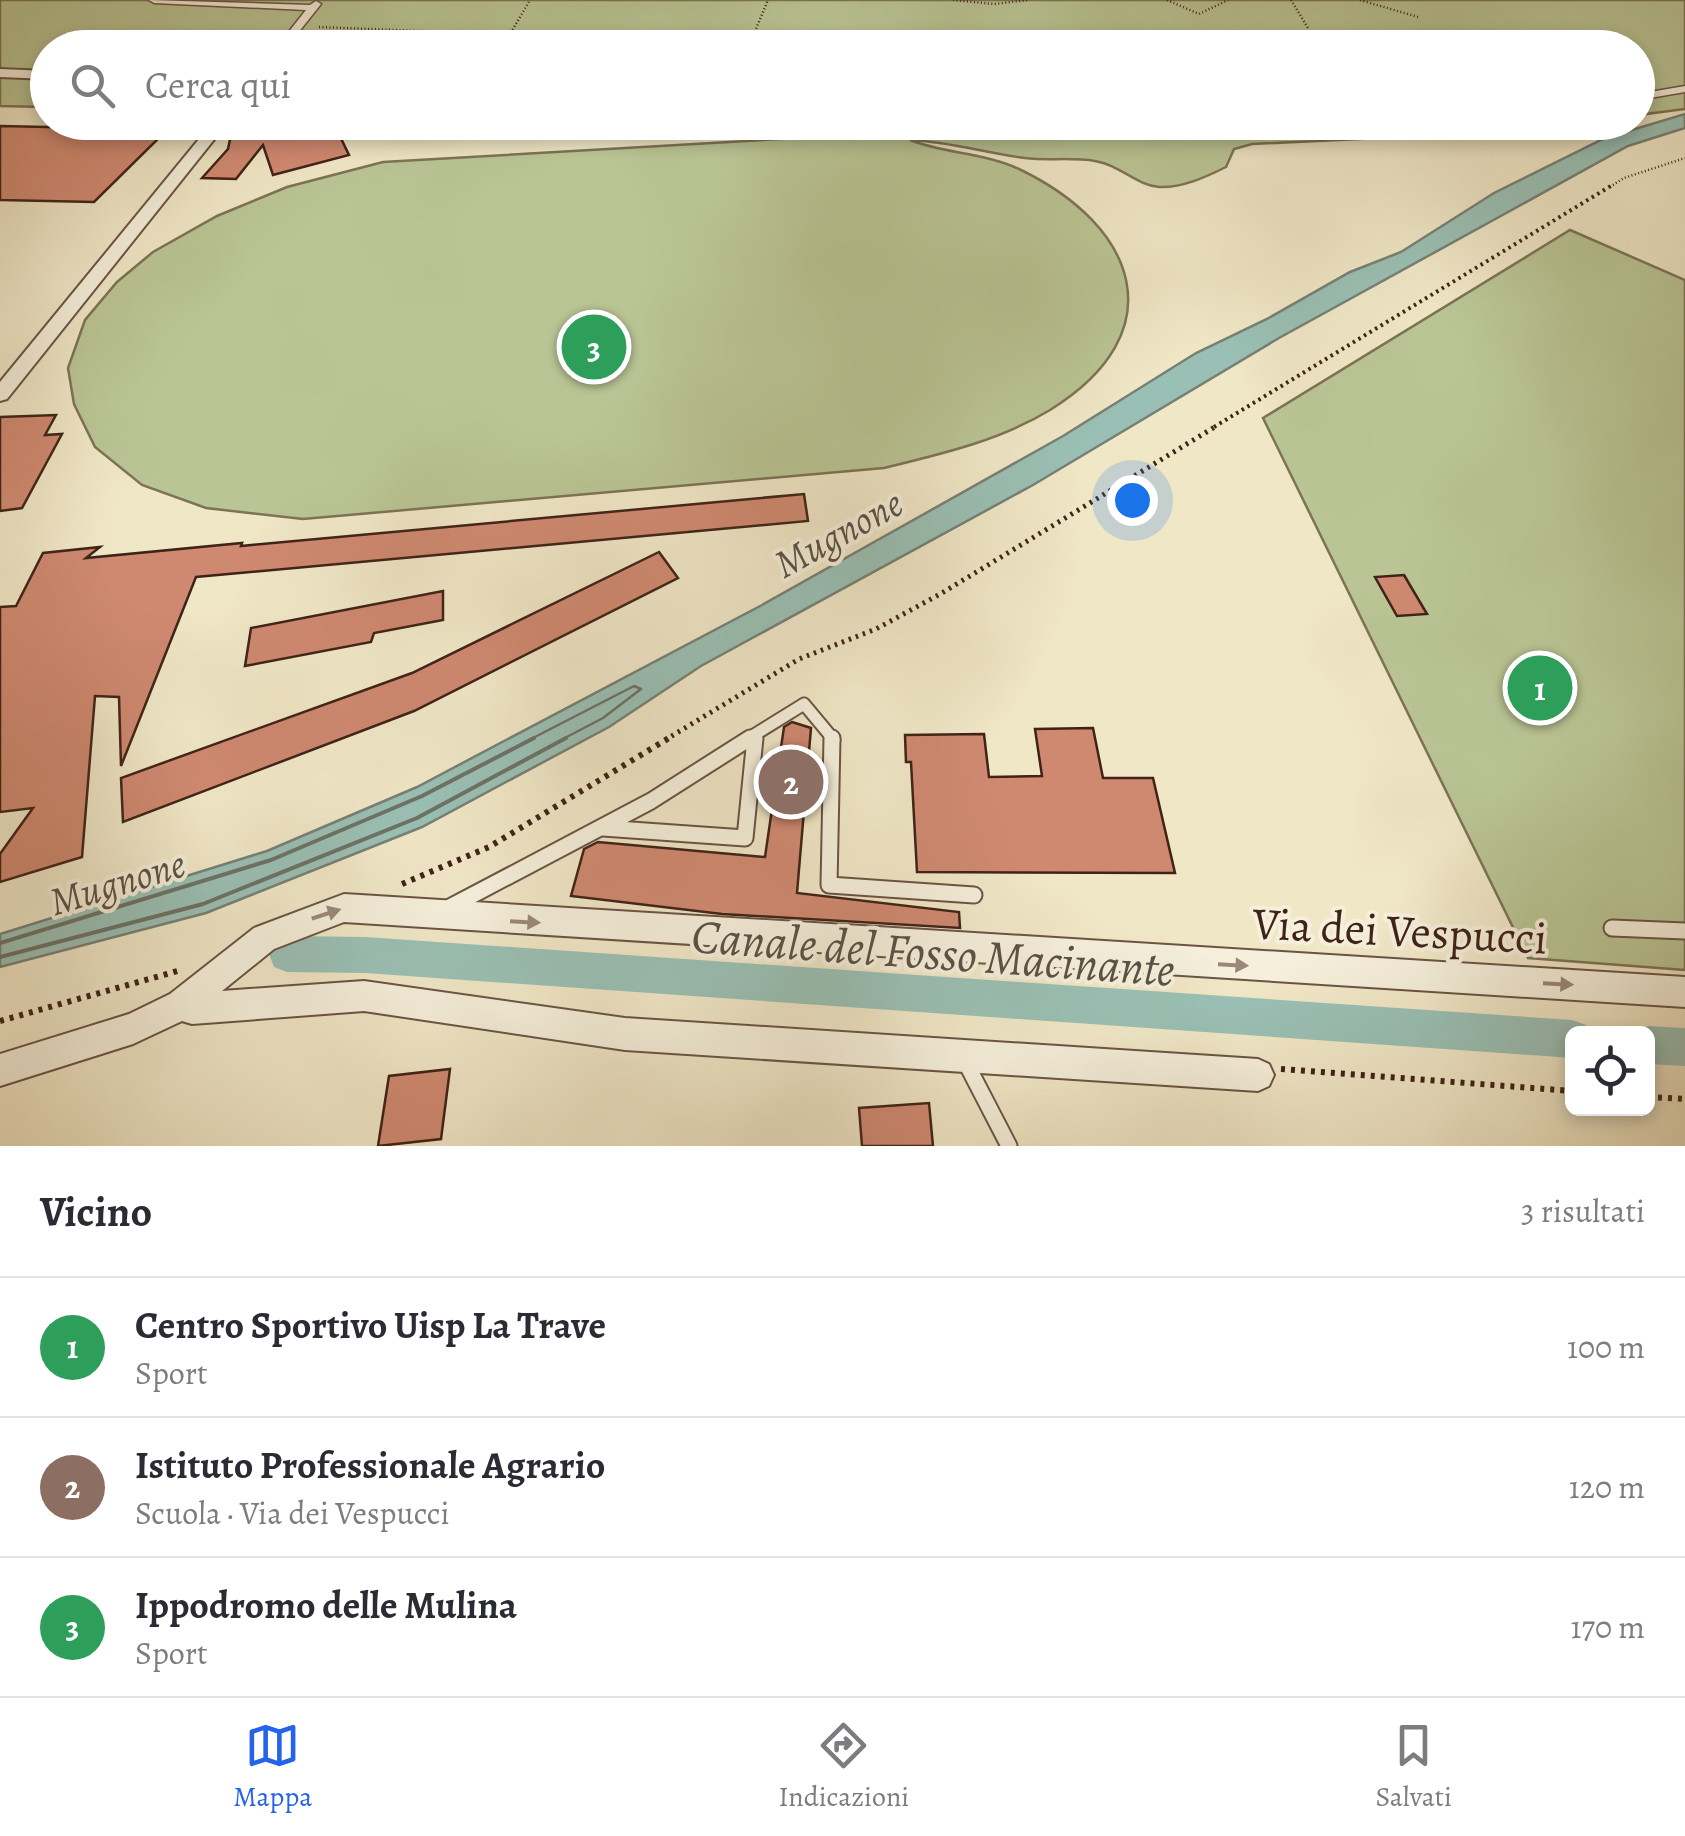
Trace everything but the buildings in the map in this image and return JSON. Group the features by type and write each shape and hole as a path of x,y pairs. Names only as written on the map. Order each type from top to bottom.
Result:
{"street":[{"path":"154,0 316,4"},
{"path":"295,30 316,4"},
{"path":"0,73 30,74"},
{"path":"1655,94 1685,89"},
{"path":"0,394 206,140"},
{"name":"Via dei Vespucci","path":"0,1070 132,1028 202,987 264,938 344,908 1685,992"},
{"name":"Via dei Vespucci","path":"202,987 192,1009 364,996 624,1034 1258,1075"}],"lane":[{"path":"433,916 652,801 804,704 834,740 828,886 974,895"},
{"path":"601,828 745,838 755,736"},
{"path":"1612,928 1685,931"},
{"path":"964,1057 1009,1146"}],"path":[{"path":"513,30 530,0"},
{"path":"755,30 768,0"},
{"path":"954,0 984,4 1028,0"},
{"path":"1167,0 1199,14 1228,0"},
{"path":"1292,0 1308,28"},
{"path":"1360,0 1418,17"},
{"path":"298,26 397,30"},
{"path":"398,885 489,847 798,659 876,629 942,592 1624,178 1685,158"},
{"path":"0,1021 178,968 202,987"},
{"path":"1258,1075 1266,1068 1565,1090"},
{"path":"1655,1098 1685,1100"}],"green space":[{"path":"0,0 1685,0 1685,109 1655,113 1655,30 30,30 30,107 0,106"},
{"path":"763,140 910,140 1006,164 1060,193 1092,220 1114,250 1126,282 1127,314 1115,347 1090,380 1050,410 990,438 884,468 303,519 206,508 142,485 95,447 74,404 68,368 85,320 117,282 153,252 217,216 287,187 383,162"},
{"path":"910,140 1338,140 1252,144 1234,149 1226,167 1168,187 1151,185 1095,161 1025,158"},
{"path":"1570,230 1685,280 1685,970 1528,958 1263,418"}],"water":[{"path":"1685,114 1685,128 1655,137 1655,123"},
{"path":"1601,140 1647,140 1628,146 1279,338 1033,485 701,666 609,727 422,827 206,913 0,967 0,934 267,851 417,787 762,605 1063,436 1196,353 1350,272 1401,252 1494,193"}],"waterway":[{"name":"Canale del Fosso Macinante","path":"287,954 365,955 1565,1039"},
{"name":"Canale del Fosso Macinante","path":"1655,1045 1685,1047"}],"place":[{"name":"Ippodromo delle Mulina","path":"594,347"},
{"name":"Centro Sportivo Uisp La Trave","path":"1540,688"},
{"name":"Istituto Professionale Agrario","path":"791,782"}],"water label":[{"name":"Mugnone","path":"838,533"},
{"name":"Mugnone","path":"117,882"}]}
